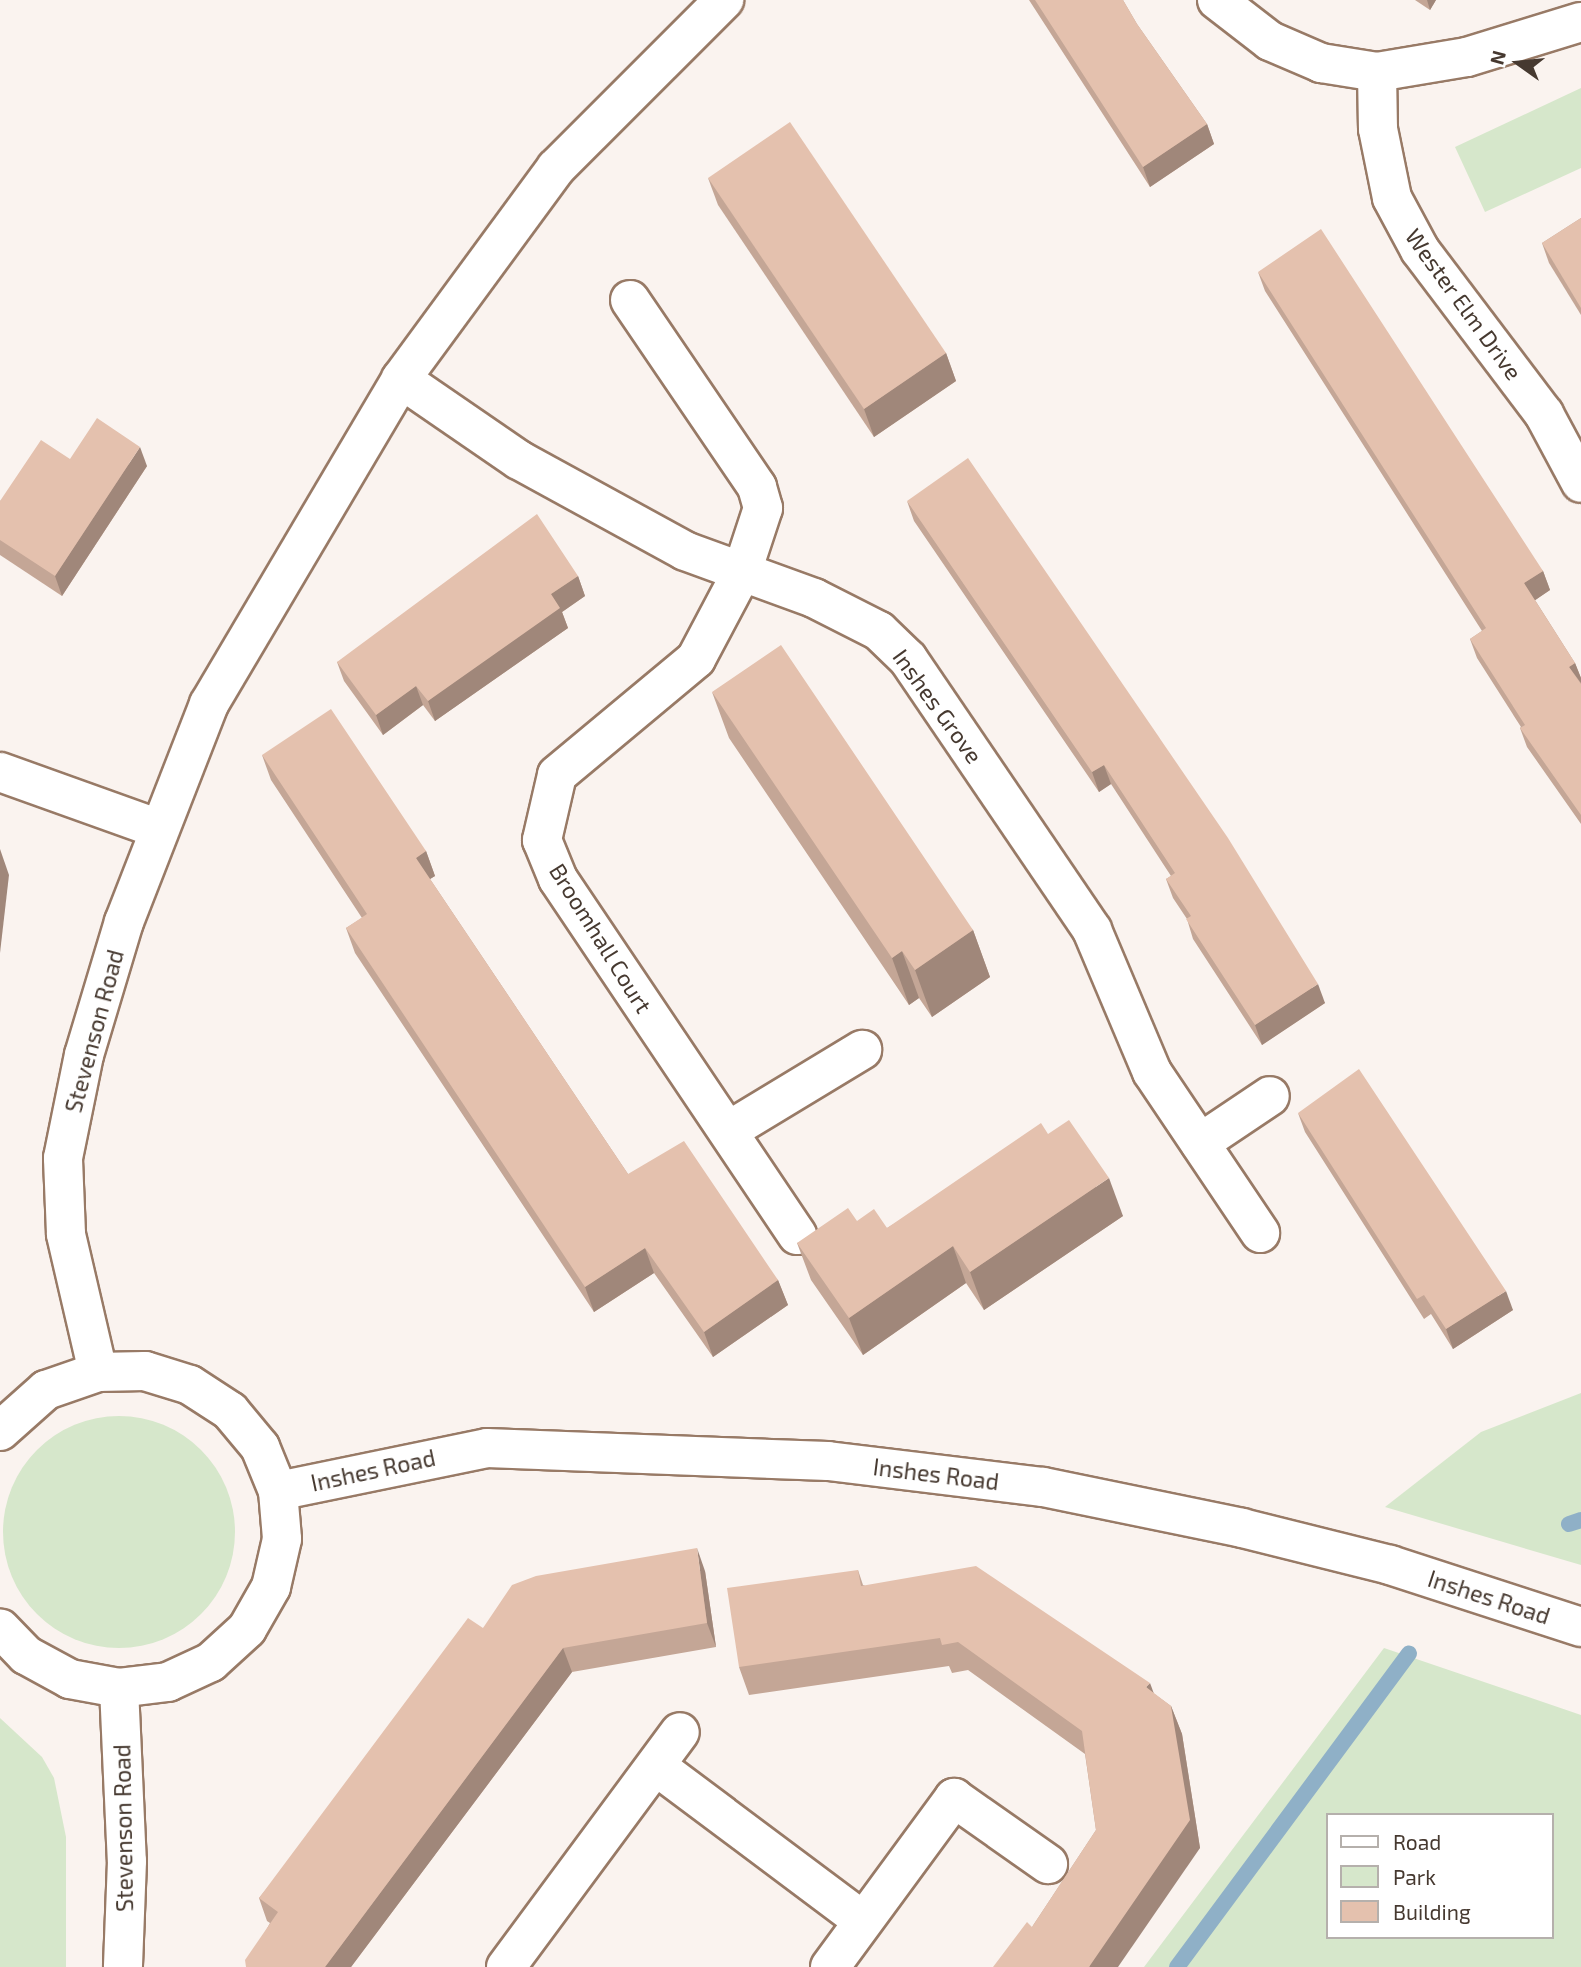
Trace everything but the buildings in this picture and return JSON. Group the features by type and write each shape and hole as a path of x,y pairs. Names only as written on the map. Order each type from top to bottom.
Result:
{"street":[{"name":"Stevenson Road","path":"98,1371 66,1234 63,1158 85,1055 156,828 209,704 401,379 556,168 724,0"},
{"path":"1217,0 1270,41 1321,63 1377,72 1467,57 1581,22"},
{"name":"Wester Elm Drive","path":"1377,72 1378,129 1392,198 1420,250 1545,414 1581,483"},
{"name":"Broomhall Court","path":"630,300 757,487 763,508 742,572 696,659 557,775 542,840 558,879 797,1235"},
{"name":"Inshes Grove","path":"401,379 519,460 685,551 742,572 879,631 908,659 1092,930 1152,1072 1260,1233"},
{"path":"0,772 156,828"},
{"path":"728,1131 862,1050"},
{"path":"1200,1143 1270,1096"},
{"name":"Inshes Road","path":"0,1431 47,1390 98,1371 145,1371 190,1385 230,1411 260,1447 278,1491 280,1551 271,1587 247,1629 211,1662 168,1682 119,1688 70,1679 26,1655 0,1628"},
{"name":"Inshes Road","path":"278,1491 487,1448 828,1461 1043,1487 1242,1528 1390,1565 1581,1628"},
{"name":"Stevenson Road","path":"119,1688 127,1861 123,1967"},
{"path":"506,1967 680,1732"},
{"path":"656,1766 862,1920"},
{"path":"830,1967 954,1798 1048,1864"}],"green space":[{"path":"1581,88 1581,168 1485,212 1455,147"},
{"path":"1581,1393 1581,1565 1385,1507 1481,1432"},
{"path":"119,1416 163,1425 201,1450 226,1488 235,1532 226,1576 201,1614 163,1639 119,1648 75,1639 37,1614 12,1576 3,1532 12,1488 37,1450 75,1425"},
{"path":"1384,1648 1581,1715 1581,1967 1144,1967"},
{"path":"0,1718 42,1757 54,1778 66,1837 66,1967 0,1967"}],"waterway":[{"path":"1569,1524 1581,1520"},
{"path":"1177,1967 1409,1654"}]}
